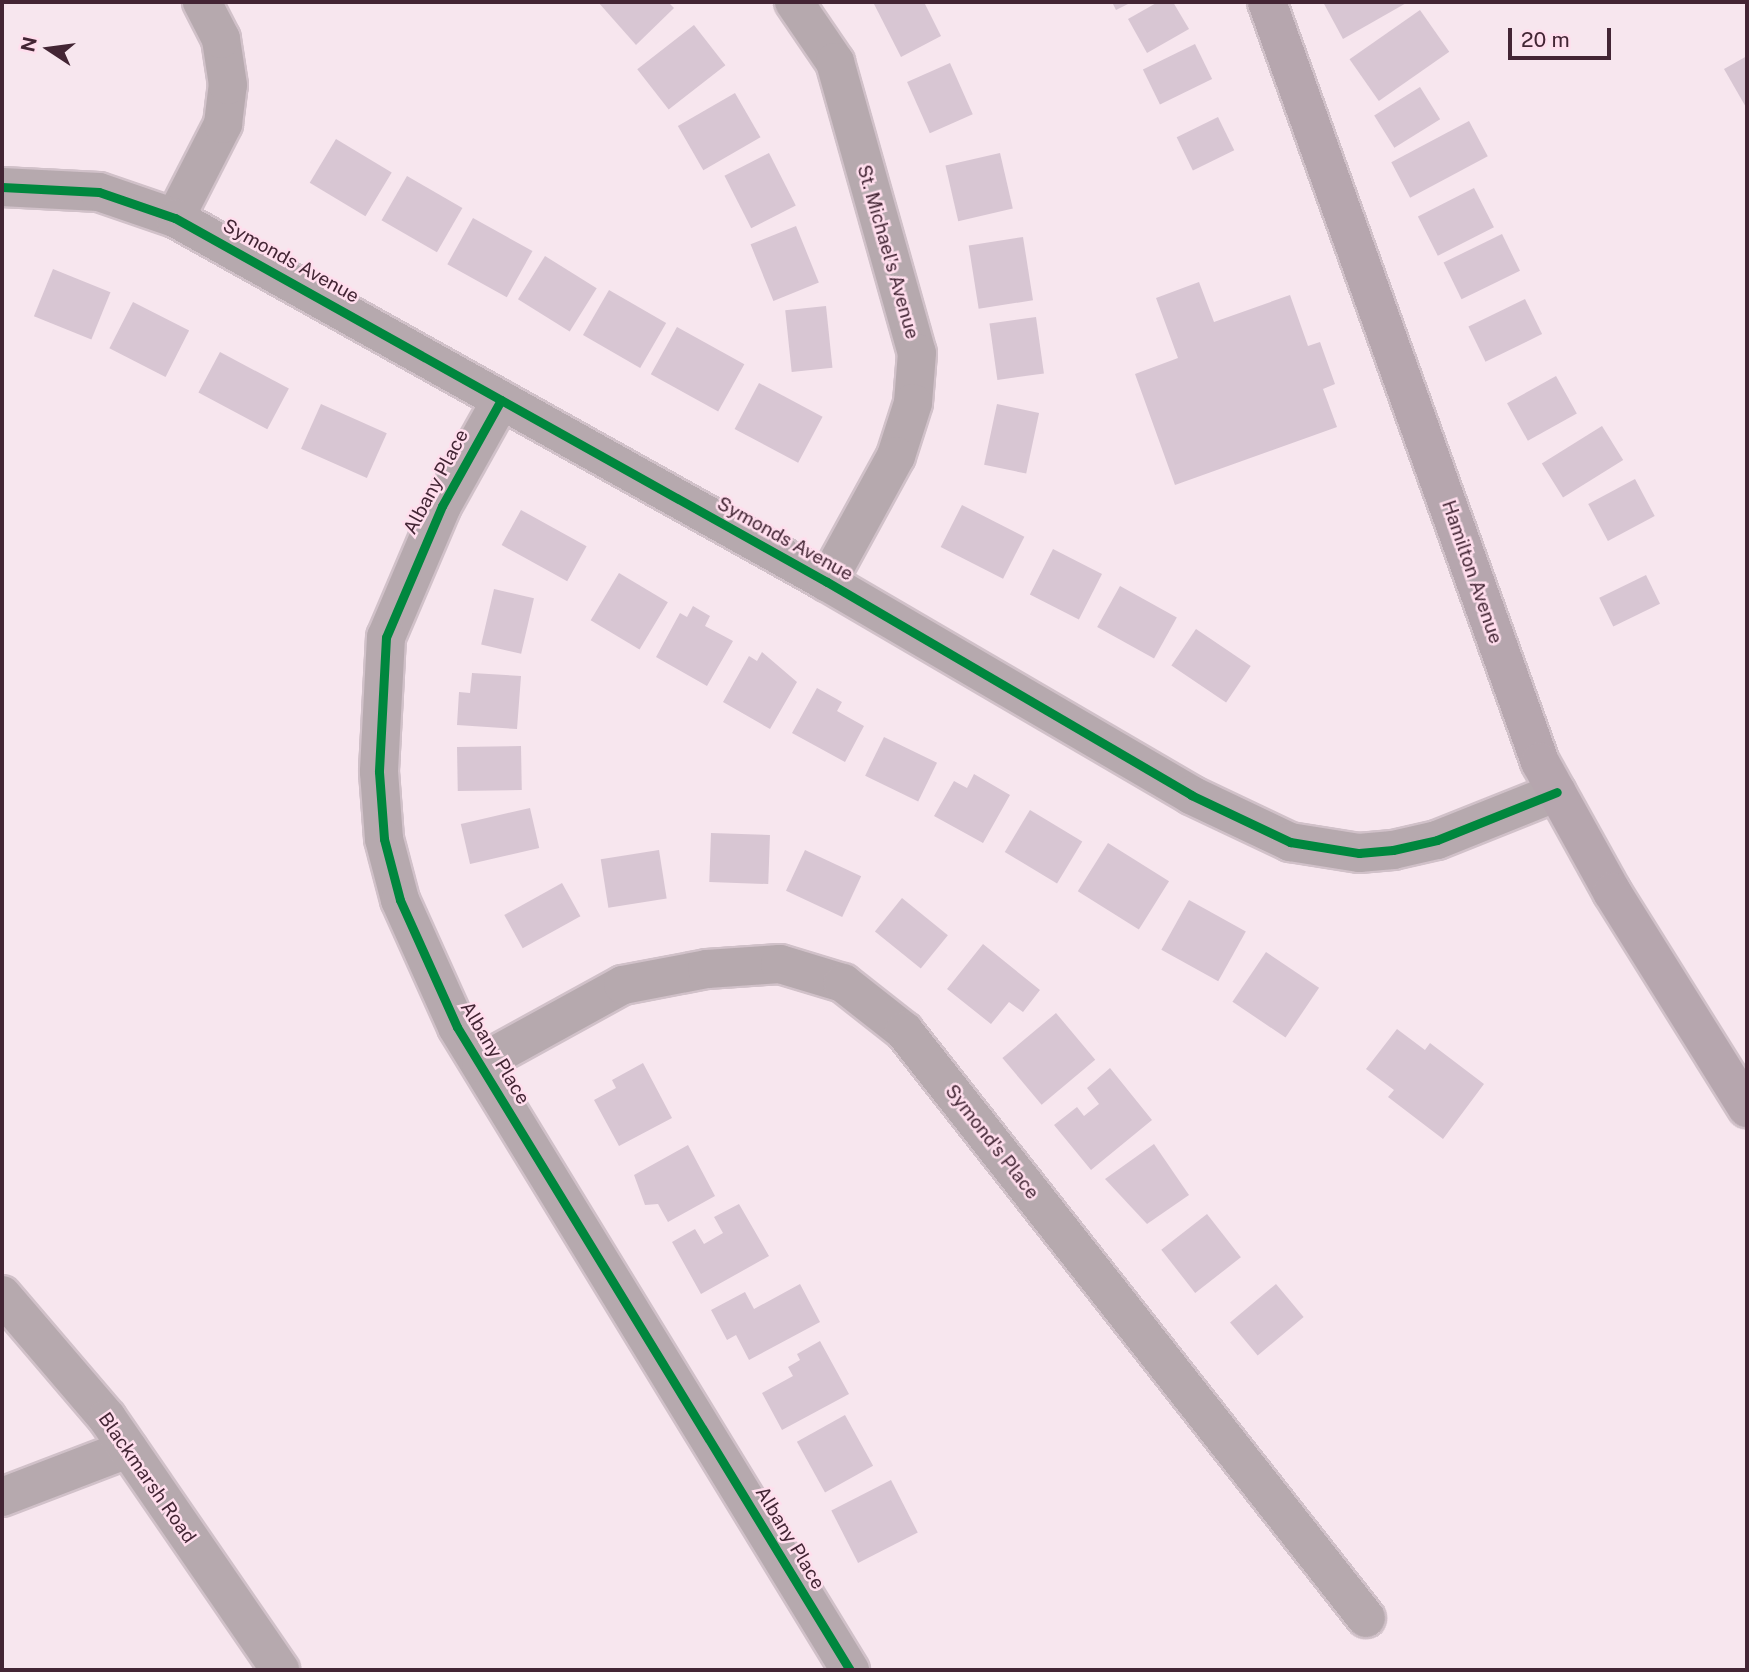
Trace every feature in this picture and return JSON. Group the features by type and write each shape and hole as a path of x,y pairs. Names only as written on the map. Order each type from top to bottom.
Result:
{"main road":[{"name":"Hamilton Avenue","path":"1267,2 1458,541 1557,792 1747,1108"}],"street":[{"path":"175,218 223,124 228,85 221,39 202,2"},
{"name":"St. Michael's Avenue","path":"794,2 835,62 917,353 913,403 896,456 827,582"},
{"name":"Symonds Avenue","path":"2,187 99,192 175,218 827,582 1191,795 1290,842 1359,853 1393,850 1437,840 1557,792"},
{"name":"Albany Place","path":"500,400 409,573 386,637 377,707 384,839 400,900 427,971 850,1670"},
{"name":"Symond's Place","path":"481,1063 623,985 707,969 780,964 843,984 904,1031 1366,1618"},
{"name":"Blackmarsh Road","path":"2,1295 128,1449 280,1670"},
{"path":"2,1497 128,1449"}],"building":[{"path":"598,2 668,2 674,8 636,45"},
{"path":"873,2 924,2 941,36 901,57"},
{"path":"1112,2 1132,2 1116,10"},
{"path":"1158,2 1173,2 1189,29 1147,53 1128,19"},
{"path":"1323,2 1408,2 1343,39"},
{"path":"1420,10 1449,52 1379,101 1350,59"},
{"path":"694,25 725,65 669,110 637,69"},
{"path":"1195,44 1212,79 1160,104 1143,69"},
{"path":"1747,56 1747,109 1724,69"},
{"path":"950,63 973,114 930,133 907,82"},
{"path":"1420,87 1440,119 1394,148 1374,116"},
{"path":"735,93 760,137 703,170 678,126"},
{"path":"1218,117 1234,150 1193,170 1177,137"},
{"path":"1469,121 1488,156 1410,198 1391,162"},
{"path":"336,139 392,172 365,216 310,183"},
{"path":"769,153 796,206 751,228 724,176"},
{"path":"1000,153 1013,209 958,221 945,166"},
{"path":"407,176 462,208 437,252 382,220"},
{"path":"1474,188 1494,227 1438,256 1418,217"},
{"path":"473,218 532,251 507,297 447,264"},
{"path":"796,226 819,283 773,301 751,244"},
{"path":"1502,234 1520,271 1462,299 1444,262"},
{"path":"1023,237 1033,300 979,309 969,246"},
{"path":"545,256 597,288 570,332 518,299"},
{"path":"53,269 110,292 91,340 34,316"},
{"path":"1199,282 1214,322 1290,295 1308,346 1320,342 1335,384 1323,389 1337,427 1175,485 1135,374 1178,358 1156,298"},
{"path":"609,290 666,323 640,368 583,335"},
{"path":"1525,299 1542,334 1485,362 1468,327"},
{"path":"133,302 189,331 166,377 109,348"},
{"path":"826,306 832,368 792,372 785,310"},
{"path":"1036,317 1044,373 997,380 989,324"},
{"path":"677,327 744,364 718,412 651,374"},
{"path":"220,352 289,389 267,429 198,393"},
{"path":"1556,376 1577,414 1528,441 1507,403"},
{"path":"759,383 823,417 798,463 735,429"},
{"path":"321,404 387,433 367,478 301,449"},
{"path":"997,404 1039,413 1026,474 984,465"},
{"path":"1602,426 1623,460 1563,498 1542,464"},
{"path":"1635,479 1655,516 1608,541 1588,504"},
{"path":"962,505 1024,537 1003,579 941,547"},
{"path":"521,510 587,546 567,581 502,545"},
{"path":"1053,549 1102,574 1079,619 1030,594"},
{"path":"619,573 668,602 640,650 591,620"},
{"path":"1646,575 1660,604 1613,627 1599,598"},
{"path":"1120,586 1177,618 1154,659 1097,627"},
{"path":"494,589 534,598 521,654 481,645"},
{"path":"693,606 710,616 705,626 733,641 707,686 656,657 680,613 687,617"},
{"path":"1196,629 1251,666 1226,702 1171,665"},
{"path":"762,652 797,682 770,729 723,702 749,656 757,661"},
{"path":"472,673 521,676 517,729 457,725 459,692 470,693"},
{"path":"817,688 842,702 837,711 864,726 845,762 792,733"},
{"path":"884,737 937,763 918,802 865,776"},
{"path":"521,746 522,790 458,791 457,747"},
{"path":"974,774 1010,795 983,843 934,816 954,781 967,788"},
{"path":"530,808 539,848 470,864 461,824"},
{"path":"1030,810 1082,841 1057,883 1005,852"},
{"path":"711,833 770,835 768,884 709,882"},
{"path":"1108,843 1169,881 1139,929 1078,891"},
{"path":"659,850 667,898 608,908 601,859"},
{"path":"805,850 861,876 842,917 786,891"},
{"path":"562,883 580,916 523,948 504,915"},
{"path":"902,898 948,935 921,969 875,931"},
{"path":"1189,900 1246,932 1218,981 1161,950"},
{"path":"983,944 1040,990 1023,1012 1009,1002 991,1024 947,989"},
{"path":"1266,952 1319,988 1286,1038 1232,1002"},
{"path":"1056,1013 1095,1060 1042,1105 1002,1058"},
{"path":"1397,1029 1425,1050 1430,1043 1484,1084 1443,1139 1388,1097 1394,1090 1366,1069"},
{"path":"643,1063 672,1118 619,1146 594,1100 616,1088 612,1080"},
{"path":"1110,1068 1152,1120 1091,1170 1054,1125 1077,1107 1084,1116 1099,1104 1087,1088"},
{"path":"1154,1144 1189,1195 1147,1224 1105,1179"},
{"path":"688,1145 715,1196 668,1222 658,1204 645,1205 634,1175"},
{"path":"739,1204 769,1256 701,1294 672,1242 695,1229 704,1244 723,1233 714,1217"},
{"path":"1207,1214 1241,1257 1195,1293 1161,1250"},
{"path":"800,1284 820,1322 749,1360 736,1335 727,1340 711,1310 745,1292 754,1309"},
{"path":"1276,1284 1304,1317 1258,1356 1230,1323"},
{"path":"820,1341 849,1394 782,1430 762,1393 793,1376 788,1367 800,1360 797,1354"},
{"path":"845,1415 873,1466 825,1492 797,1442"},
{"path":"891,1480 918,1533 858,1563 831,1510"}],"cycle path":[{"path":"2,187 99,192 175,218 827,582 1191,795 1290,842 1359,853 1393,850 1437,840 1557,792"},
{"path":"501,400 442,506 386,637 379,772 384,839 400,900 457,1027 850,1670"}]}
